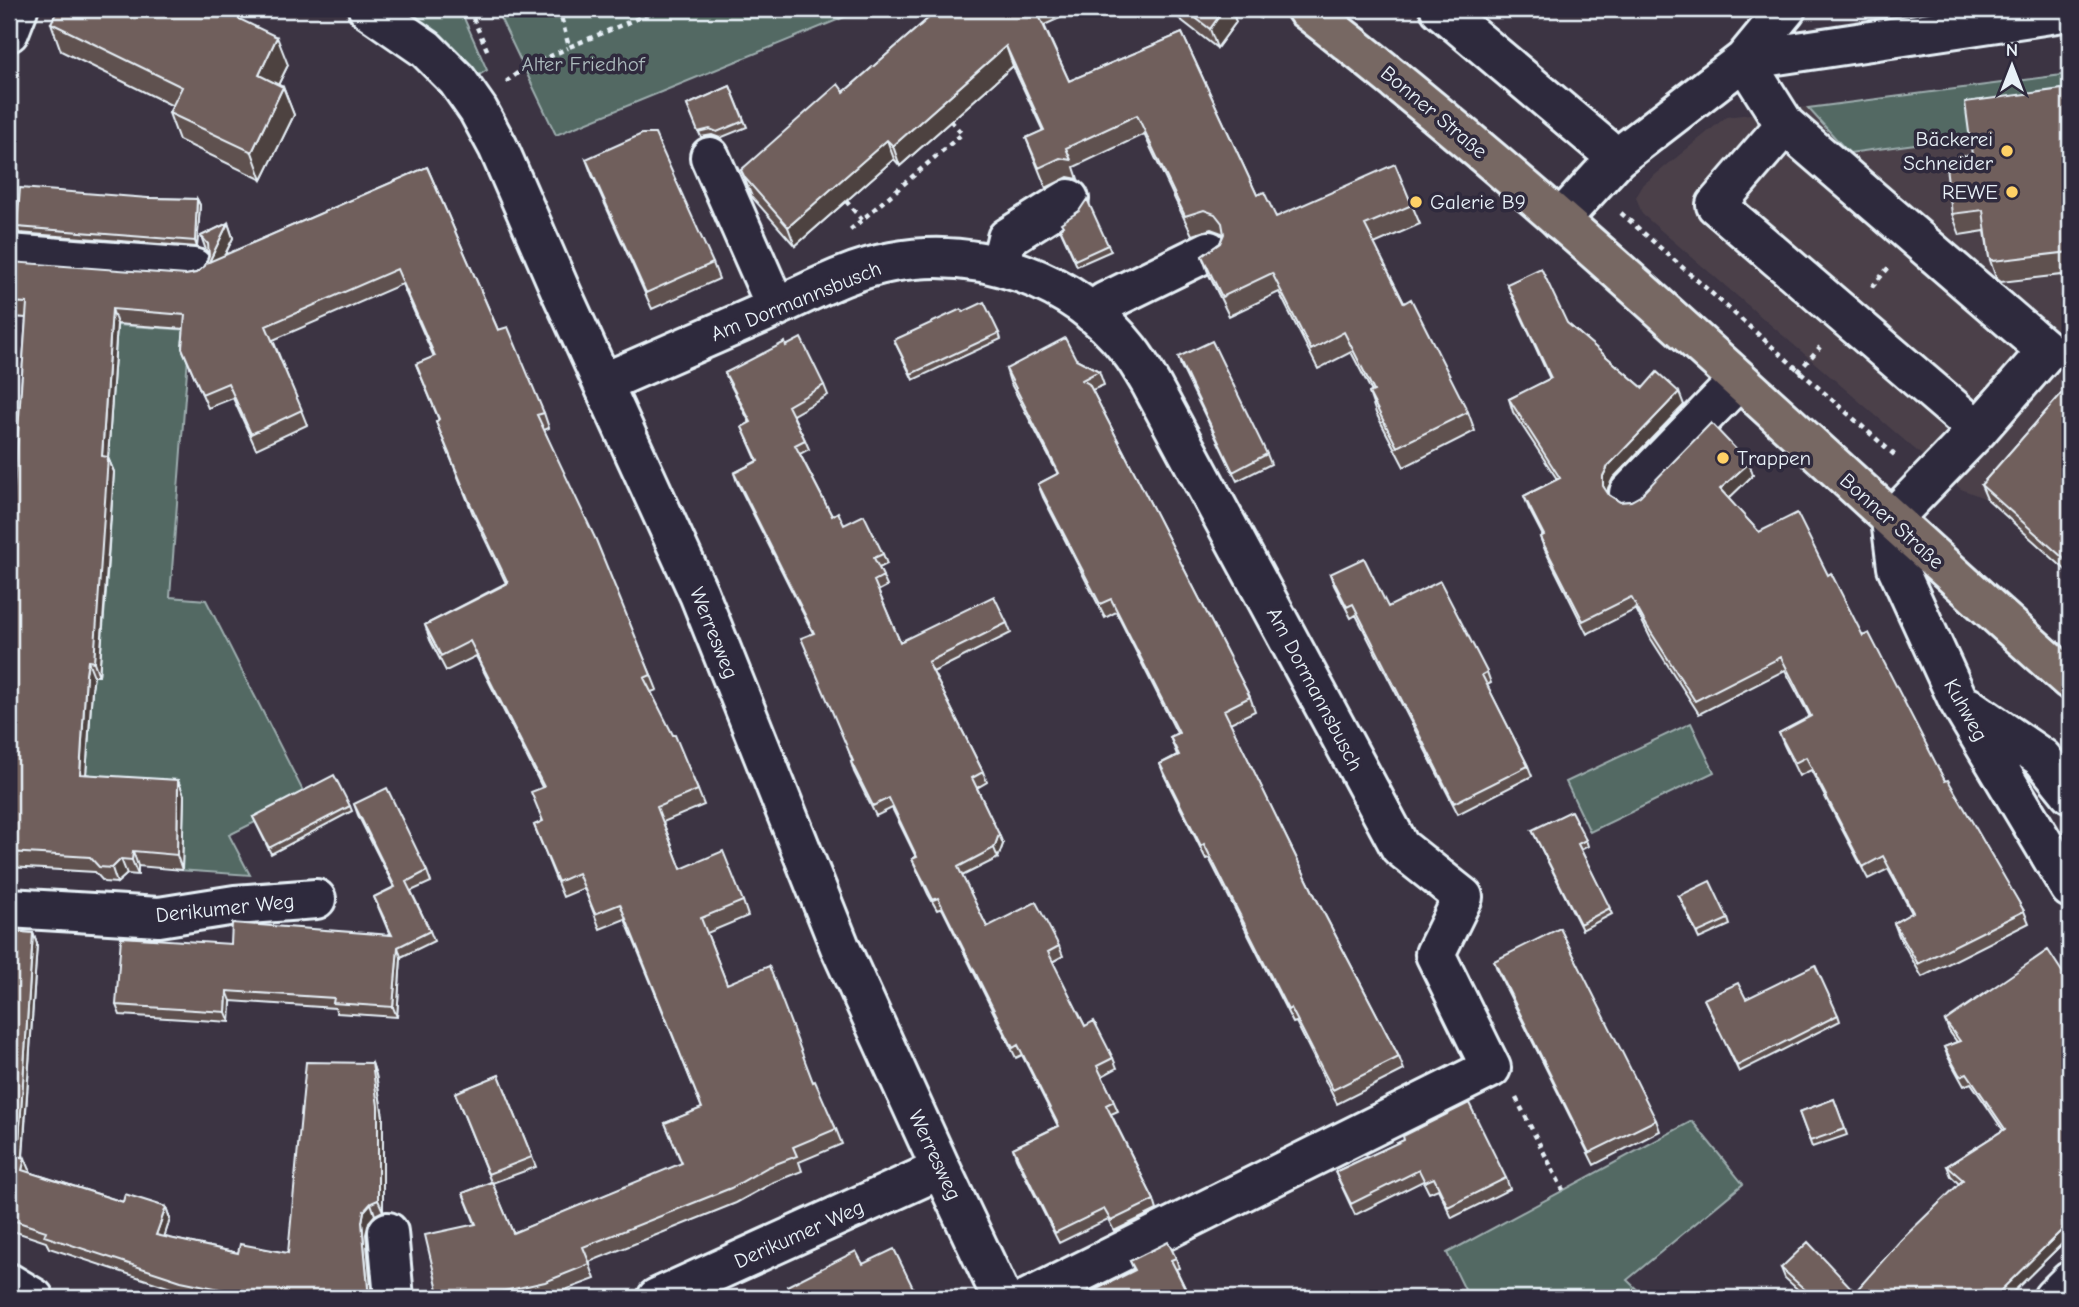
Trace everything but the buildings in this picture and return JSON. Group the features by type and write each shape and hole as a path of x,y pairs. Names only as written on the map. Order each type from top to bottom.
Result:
{"main road":[{"name":"Bonner Straße","path":"1306,9 1398,80 1560,220 2070,680"}],"street":[{"path":"9,32 18,9"},
{"name":"Werresweg","path":"368,9 385,18 425,49 457,80 478,110 498,147 699,594 840,947 1002,1298"},
{"path":"1440,9 1617,158"},
{"path":"1560,220 1617,158 1744,60 1787,9"},
{"path":"1744,60 2070,12"},
{"path":"1744,60 1785,125 2047,351 1978,430 1891,520"},
{"path":"1785,125 1716,205 1978,430"},
{"path":"710,157 776,307"},
{"path":"1000,265 1007,237 1069,199"},
{"path":"1092,313 1104,302 1209,251"},
{"path":"9,254 193,268"},
{"name":"Am Dormannsbusch","path":"603,383 841,279 891,262 928,258 965,259 1000,265 1038,279 1068,295 1092,313 1129,350 1152,386 1400,847 1463,897 1435,954 1491,1068"},
{"path":"1629,492 1738,381"},
{"name":"Kuhweg","path":"1891,520 1897,567 1958,700 2070,888"},
{"path":"1958,700 2042,758 2070,793"},
{"name":"Derikumer Weg","path":"9,908 159,917 235,905 316,899"},
{"path":"1029,1298 1491,1068"},
{"name":"Derikumer Weg","path":"657,1298 941,1169"},
{"path":"388,1232 394,1298"},
{"path":"2053,1298 2070,1281"},
{"path":"9,1283 34,1298"}],"path":[{"path":"559,9 569,47"},
{"path":"478,110 502,84 524,68 660,9"},
{"path":"841,279 840,239 962,134 951,121"},
{"path":"1590,186 1905,464"},
{"path":"846,201 862,220"},
{"path":"1810,359 1915,237"},
{"path":"1491,1068 1512,1091 1563,1190"}],"shaded area":[{"path":"2070,74 2070,405 1987,499 1961,489 1642,214 1636,197 1644,184 1726,117"}],"green space":[{"path":"412,9 460,9 487,70 479,75 456,50 419,19"},
{"name":"Alter Friedhof","path":"496,9 864,9 556,135"},
{"path":"2070,74 2070,109 1974,136 1849,153 1808,108"},
{"path":"117,325 190,330 170,597 206,600 306,797 229,835 250,875 178,870 86,797 54,748 88,750"},
{"path":"1691,723 1714,772 1590,832 1566,782"},
{"path":"1692,1121 1743,1184 1627,1280 1646,1298 1469,1298 1447,1253"}],"place":[{"name":"Bäckerei Schneider","path":"2007,151"},
{"name":"REWE","path":"2012,192"},
{"name":"Galerie B9","path":"1416,202"},
{"name":"Trappen","path":"1723,458"}]}
